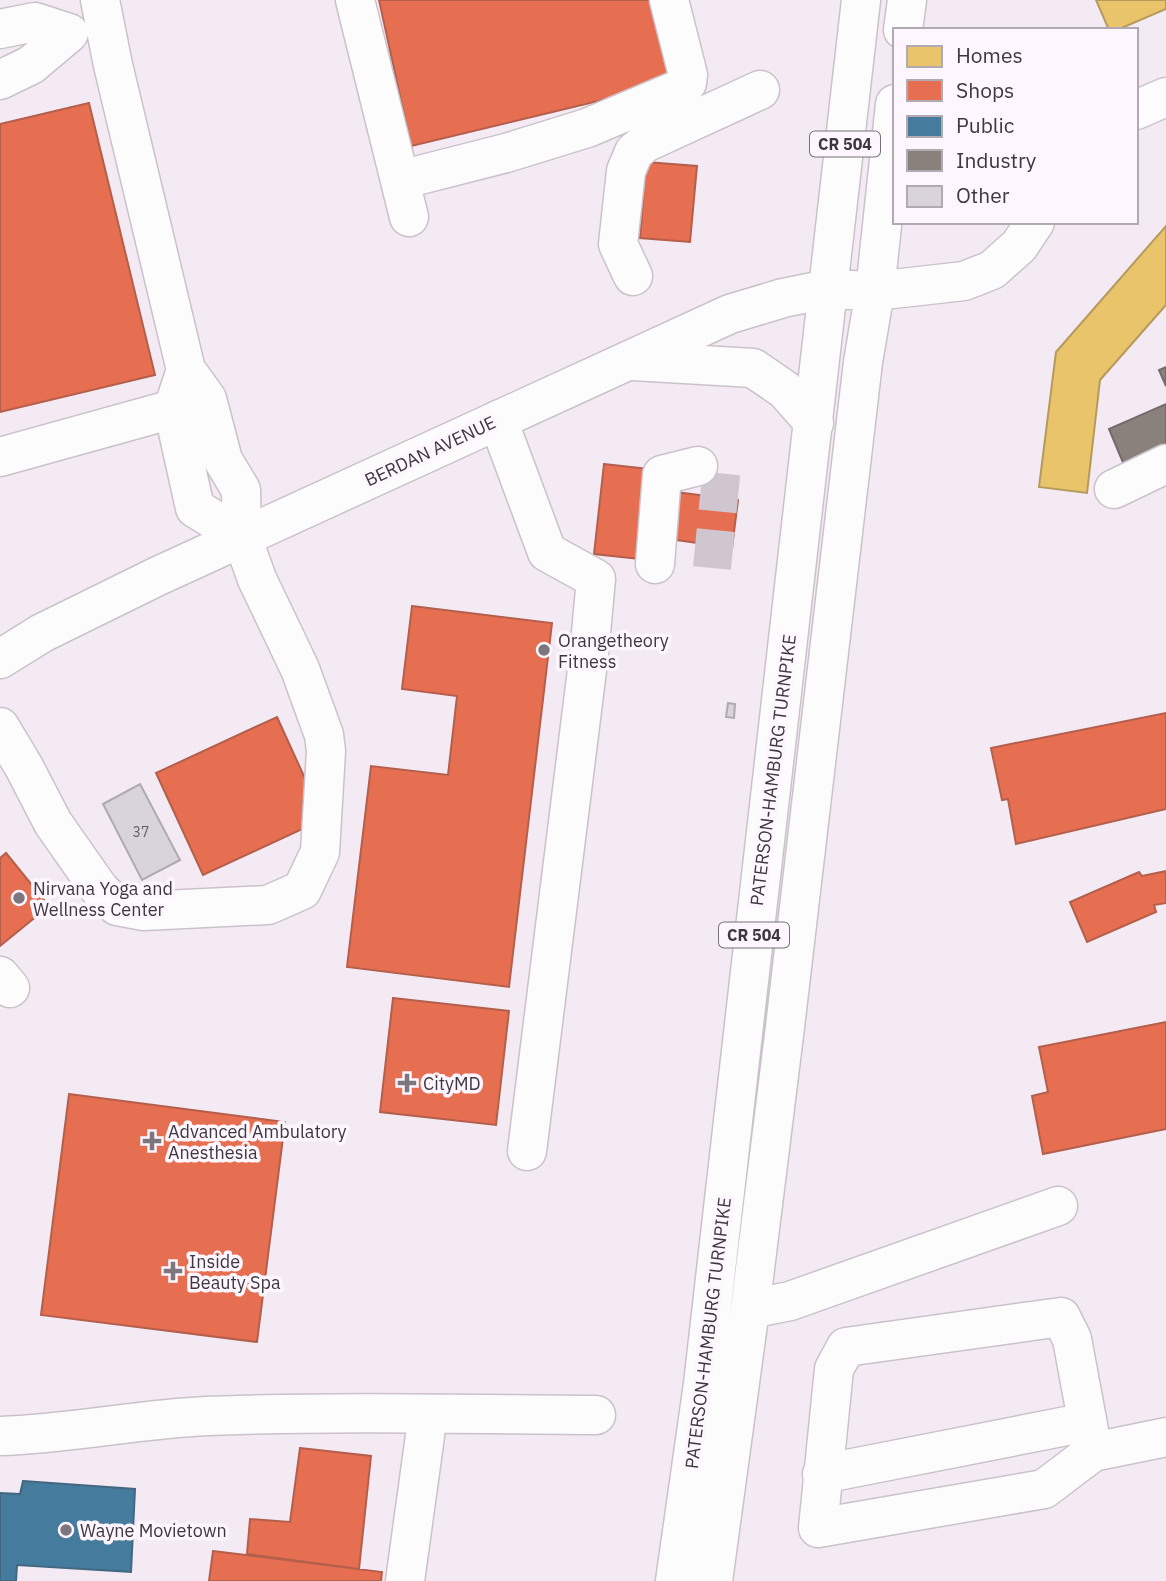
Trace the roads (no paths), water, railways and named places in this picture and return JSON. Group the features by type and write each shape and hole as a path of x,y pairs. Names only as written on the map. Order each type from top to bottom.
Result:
{"main road":[{"path":"355,0 409,217"},
{"path":"400,180 506,153 587,128 682,88 687,83 688,75 669,0"},
{"name":"PATERSON-HAMBURG TURNPIKE","path":"675,1581 704,1384 862,0"},
{"path":"903,28 907,0"},
{"path":"0,80 31,65 69,33 103,12 186,370 207,398 223,460 241,490 242,537 257,579 300,668 320,719 326,751 320,852 302,890 268,905 144,911 117,906 100,890 53,823 0,727"},
{"path":"0,29 35,22 69,33"},
{"path":"633,276 618,244 626,171 634,152 645,143 760,90"},
{"path":"1138,109 1166,97"},
{"name":"CR 504","path":"713,1581 751,1308 893,129"},
{"name":"BERDAN AVENUE","path":"0,659 43,633 158,576 730,314 783,298 827,289 875,290 964,281 992,270 1018,246 1034,224"},
{"path":"627,361 753,368 785,390 814,423"},
{"path":"186,370 173,410 195,508 242,537"},
{"path":"0,457 173,410"},
{"path":"498,420 547,552 596,579 527,1151"},
{"path":"1114,489 1166,464"},
{"path":"655,564 662,475 698,466"},
{"path":"751,1308 790,1301 1058,1206"},
{"path":"1061,1317 1072,1339 1090,1437 1044,1489 818,1528 834,1368 846,1347 1061,1317"},
{"path":"0,1436 33,1435 204,1416 382,1412 596,1415"},
{"path":"405,1581 428,1414"},
{"path":"822,1474 1090,1437 1166,1437"}],"tunnel":[{"path":"712,568 722,466"}],"place":[{"name":"Orangetheory Fitness","path":"544,650"},
{"name":"Nirvana Yoga and Wellness Center","path":"19,898"},
{"name":"CityMD","path":"407,1083"},
{"name":"Advanced Ambulatory Anesthesia","path":"152,1141"},
{"name":"Inside Beauty Spa","path":"173,1271"},
{"name":"Wayne Movietown","path":"66,1530"}]}
